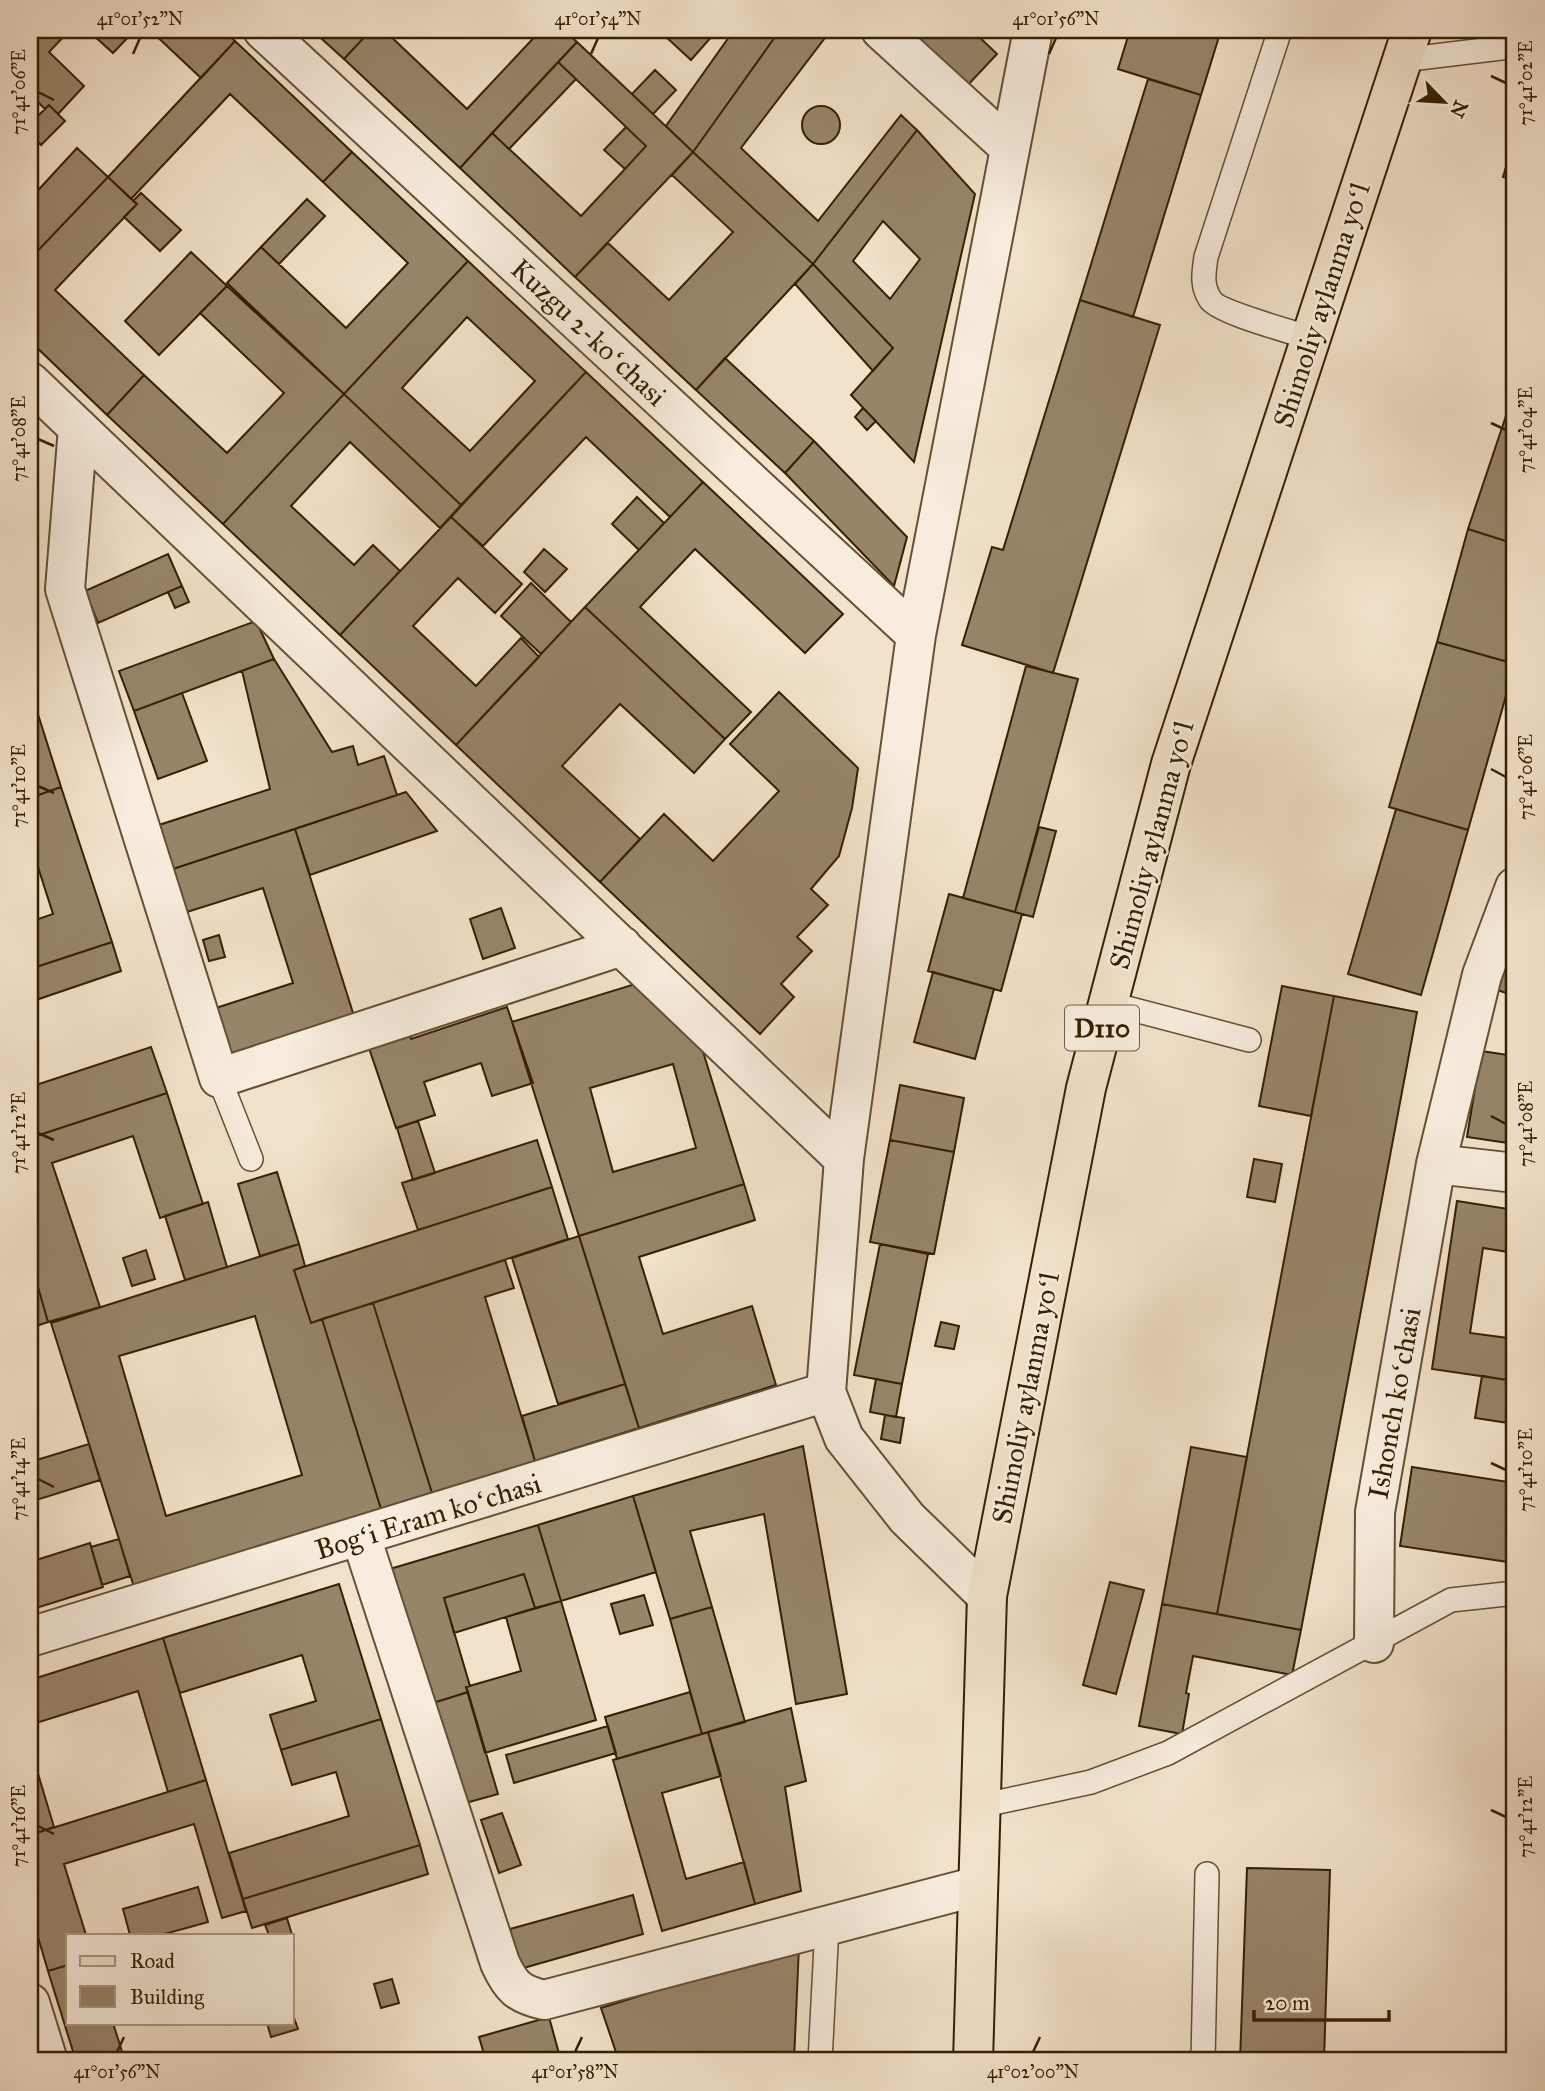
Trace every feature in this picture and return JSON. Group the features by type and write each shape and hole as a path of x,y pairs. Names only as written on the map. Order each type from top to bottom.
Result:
{"main road":[{"name":"Shimoliy aylanma yoʻl","path":"973,2061 987,1596 1086,1088 1171,764 1407,45"}],"street":[{"name":"Kuzgu 2-koʻchasi","path":"262,30 916,635"},
{"path":"881,30 1010,148"},
{"path":"987,1596 899,1508 844,1438 826,1392 844,1159 916,635 1032,30"},
{"path":"30,382 844,1159"},
{"path":"78,428 65,589 219,1078 622,946"},
{"name":"Ishonch koʻchasi","path":"1374,1643 1375,1512 1436,1164 1482,975 1515,887"},
{"path":"1436,1164 1515,1173"},
{"name":"Bogʻi Eram koʻchasi","path":"30,1637 826,1392"},
{"path":"361,1537 500,1963 509,1983 526,1996 544,2000 978,1886"},
{"path":"30,2003 48,2061"}],"lane":[{"path":"1280,30 1206,257 1203,282 1211,302 1226,310 1310,338"},
{"path":"1407,45 1509,47 1515,43"},
{"path":"1108,1003 1250,1040"},
{"path":"219,1078 251,1159"},
{"path":"981,1805 1091,1782 1168,1753 1451,1600 1515,1593"},
{"path":"1203,2061 1207,1874"},
{"path":"820,2061 827,1926"}],"building":[{"path":"30,30 69,31 49,52 84,86 58,114 49,105 45,109 30,94"},
{"path":"97,30 135,30 113,53 92,34"},
{"path":"150,30 223,30 235,41 201,78"},
{"path":"312,30 371,30 344,59"},
{"path":"371,30 384,30 467,109 541,30 563,30 577,42 460,168 344,59"},
{"path":"672,30 708,30 713,35 691,60 666,37"},
{"path":"734,30 780,30 693,152 666,126"},
{"path":"780,30 831,30 741,148 818,221 901,115 917,130 813,264 693,152"},
{"path":"904,30 972,30 997,54 965,88"},
{"path":"1130,30 1221,30 1201,95 1118,69"},
{"path":"235,41 352,152 323,182 230,94 131,199 108,177"},
{"path":"577,42 693,152 575,277 460,168 492,133 581,216 625,169 646,146 558,62"},
{"path":"558,62 576,79 509,149 492,133"},
{"path":"655,70 676,90 653,114 632,94"},
{"path":"1148,79 1201,95 1133,317 1080,300"},
{"path":"49,105 65,121 41,145 30,134 30,124"},
{"path":"821,106 834,112 840,125 834,138 821,144 808,138 802,125 808,112"},
{"path":"626,127 646,146 625,169 604,150"},
{"path":"917,130 975,194 914,462 851,395 893,348 813,264","holes":["883,221 920,259 890,299 853,261"]},
{"path":"1515,136 1515,180 1503,177"},
{"path":"77,148 108,177 30,259 30,199"},
{"path":"352,152 468,261 344,394 227,283 261,247 346,328 408,263 323,182"},
{"path":"693,152 813,264 696,390 575,277 608,243 669,300 733,232 672,175"},
{"path":"108,177 137,204 55,290 144,375 107,415 30,341 30,259"},
{"path":"141,193 181,230 160,251 124,217 137,204 133,201"},
{"path":"307,199 325,216 279,264 261,247"},
{"path":"191,252 227,286 159,355 125,321"},
{"path":"468,261 586,372 461,505 344,394","holes":["467,317 535,381 470,451 402,388"]},
{"path":"813,264 893,348 873,371 795,284"},
{"path":"227,286 344,394 223,524 107,415 144,375 227,453 284,393 200,313"},
{"path":"1080,300 1160,325 1053,673 962,645 992,547 1003,550"},
{"path":"725,358 814,441 785,473 696,390"},
{"path":"586,372 703,482 670,517 586,437 483,546 451,517"},
{"path":"1515,389 1515,544 1468,529"},
{"path":"344,394 461,505 440,528 350,442 291,506 354,565 373,545 400,571 340,635 223,524"},
{"path":"863,408 876,421 867,430 855,417"},
{"path":"814,441 907,537 894,586 785,473"},
{"path":"703,482 843,614 805,653 695,549 640,607 751,712 725,739 585,607"},
{"path":"637,497 664,523 639,550 612,524"},
{"path":"451,517 522,584 495,613 458,578 413,626 476,686 521,638 539,657 456,745 340,635"},
{"path":"1468,529 1515,544 1515,664 1437,642"},
{"path":"544,549 567,569 545,592 524,572"},
{"path":"168,554 182,586 98,623 85,591"},
{"path":"531,583 571,622 541,654 501,616"},
{"path":"182,586 189,602 175,608 168,592"},
{"path":"585,607 725,739 694,773 620,704 562,766 640,839 600,882 456,745"},
{"path":"256,621 274,659 134,711 119,671"},
{"path":"1437,642 1515,664 1468,830 1389,807"},
{"path":"274,659 332,752 353,746 358,765 384,756 397,795 173,869 159,825 270,789 242,671"},
{"path":"1026,666 1078,679 1015,912 963,898"},
{"path":"30,689 61,787 30,798"},
{"path":"779,692 858,768 852,808 839,856 811,889 828,905 797,937 812,951 781,984 794,997 760,1034 600,882 664,814 713,861 779,791 730,744"},
{"path":"182,693 207,761 158,779 134,711"},
{"path":"61,787 112,942 30,969 30,922 53,914 30,842 30,798"},
{"path":"406,792 437,831 310,875 295,829"},
{"path":"1396,809 1468,830 1421,995 1348,974"},
{"path":"1039,827 1056,831 1033,917 1015,912"},
{"path":"295,829 354,1016 231,1055 216,1008 293,983 263,888 187,912 173,869"},
{"path":"949,894 1022,914 1001,991 928,971"},
{"path":"501,908 515,948 483,959 470,919"},
{"path":"219,935 225,957 209,961 203,940"},
{"path":"1515,940 1515,996 1497,990"},
{"path":"112,942 121,971 30,1002 30,969"},
{"path":"933,972 994,989 975,1059 914,1042"},
{"path":"635,984 700,1042 744,1184 579,1236 512,1022","holes":["673,1064 696,1148 613,1172 590,1088"]},
{"path":"1282,986 1334,996 1311,1116 1259,1106"},
{"path":"1334,996 1417,1012 1301,1630 1217,1614"},
{"path":"507,1007 533,1083 492,1096 481,1063 424,1082 435,1115 396,1128 368,1045 408,1031 411,1039"},
{"path":"151,1047 167,1093 30,1138 30,1087"},
{"path":"1481,1051 1515,1056 1515,1144 1467,1137"},
{"path":"900,1085 964,1098 954,1152 890,1140"},
{"path":"167,1093 203,1204 160,1218 133,1136 52,1163 100,1307 48,1322 30,1259 30,1138"},
{"path":"418,1121 435,1173 413,1180 397,1128"},
{"path":"537,1140 552,1187 418,1230 402,1183"},
{"path":"890,1140 954,1152 934,1254 870,1242"},
{"path":"1254,1159 1282,1164 1275,1202 1247,1197"},
{"path":"277,1172 299,1244 260,1256 238,1184"},
{"path":"744,1184 755,1220 639,1257 663,1334 752,1306 776,1385 639,1428 579,1236"},
{"path":"552,1187 568,1239 311,1323 294,1270"},
{"path":"1457,1201 1515,1210 1515,1253 1483,1248 1470,1333 1515,1339 1515,1381 1432,1369"},
{"path":"208,1202 227,1267 185,1280 165,1216"},
{"path":"579,1236 625,1384 558,1404 512,1258"},
{"path":"299,1244 305,1266 294,1270 311,1323 322,1319 381,1509 134,1587 51,1323","holes":["255,1316 302,1475 166,1516 119,1356"]},
{"path":"880,1244 928,1254 902,1384 854,1375"},
{"path":"146,1250 155,1279 132,1286 123,1258"},
{"path":"30,1259 38,1287 30,1290"},
{"path":"505,1260 514,1288 485,1297 535,1461 432,1493 373,1303"},
{"path":"38,1287 48,1322 30,1328 30,1290"},
{"path":"373,1303 432,1493 381,1509 322,1319"},
{"path":"941,1322 959,1326 954,1349 935,1346"},
{"path":"1482,1376 1515,1381 1515,1424 1475,1418"},
{"path":"876,1379 902,1384 896,1417 870,1412"},
{"path":"625,1384 639,1428 535,1461 522,1416"},
{"path":"885,1415 904,1418 900,1443 881,1439"},
{"path":"30,1436 37,1460 30,1462"},
{"path":"89,1444 100,1480 30,1502 30,1462"},
{"path":"803,1446 847,1694 796,1704 764,1514 690,1531 712,1607 670,1619 633,1496"},
{"path":"1191,1447 1247,1457 1217,1614 1162,1604"},
{"path":"1412,1467 1515,1483 1515,1563 1400,1546"},
{"path":"633,1496 656,1572 561,1601 538,1525"},
{"path":"538,1525 561,1601 535,1608 524,1574 444,1598 470,1686 466,1687 468,1692 430,1704 390,1569"},
{"path":"119,1539 130,1576 102,1585 91,1547"},
{"path":"90,1543 103,1587 30,1610 30,1562"},
{"path":"524,1574 535,1608 454,1633 444,1598"},
{"path":"1110,1582 1144,1590 1116,1694 1083,1685"},
{"path":"339,1584 381,1719 281,1750 270,1715 316,1701 302,1655 180,1693 163,1638"},
{"path":"644,1595 653,1625 620,1634 611,1604"},
{"path":"561,1601 596,1720 485,1753 466,1687 521,1671 506,1617"},
{"path":"1162,1604 1301,1630 1292,1675 1193,1656 1182,1734 1139,1726"},
{"path":"712,1607 745,1722 702,1734 670,1619"},
{"path":"163,1638 206,1780 168,1792 138,1691 30,1725 30,1680"},
{"path":"468,1692 498,1794 462,1804 433,1703"},
{"path":"690,1692 702,1734 617,1759 605,1717"},
{"path":"791,1708 806,1781 785,1787 801,1891 755,1904 708,1732"},
{"path":"381,1719 420,1845 243,1899 229,1853 349,1816 336,1772 292,1785 281,1750"},
{"path":"608,1726 616,1753 514,1783 506,1755"},
{"path":"708,1732 721,1776 662,1793 686,1879 744,1862 755,1904 662,1931 613,1760"},
{"path":"30,1747 54,1827 30,1835"},
{"path":"206,1780 246,1911 222,1918 194,1824 64,1864 86,1934 66,1934 66,1966 48,1971 30,1910 30,1835"},
{"path":"502,1813 521,1865 499,1873 481,1820"},
{"path":"420,1845 428,1874 252,1928 243,1899"},
{"path":"1247,1868 1330,1870 1324,2061 1240,2061"},
{"path":"198,1887 208,1922 165,1934 130,1934 123,1909"},
{"path":"633,1895 643,1934 520,1969 510,1929"},
{"path":"287,1918 292,1934 269,1934 265,1925"},
{"path":"799,1946 794,2061 619,2061 601,2008"},
{"path":"66,1966 66,2024 113,2024 125,2061 76,2061 48,1971"},
{"path":"392,1979 399,2003 381,2008 374,1984"},
{"path":"549,2017 561,2061 486,2061 479,2037"},
{"path":"294,2018 298,2029 271,2037 267,2024 294,2024"}]}
